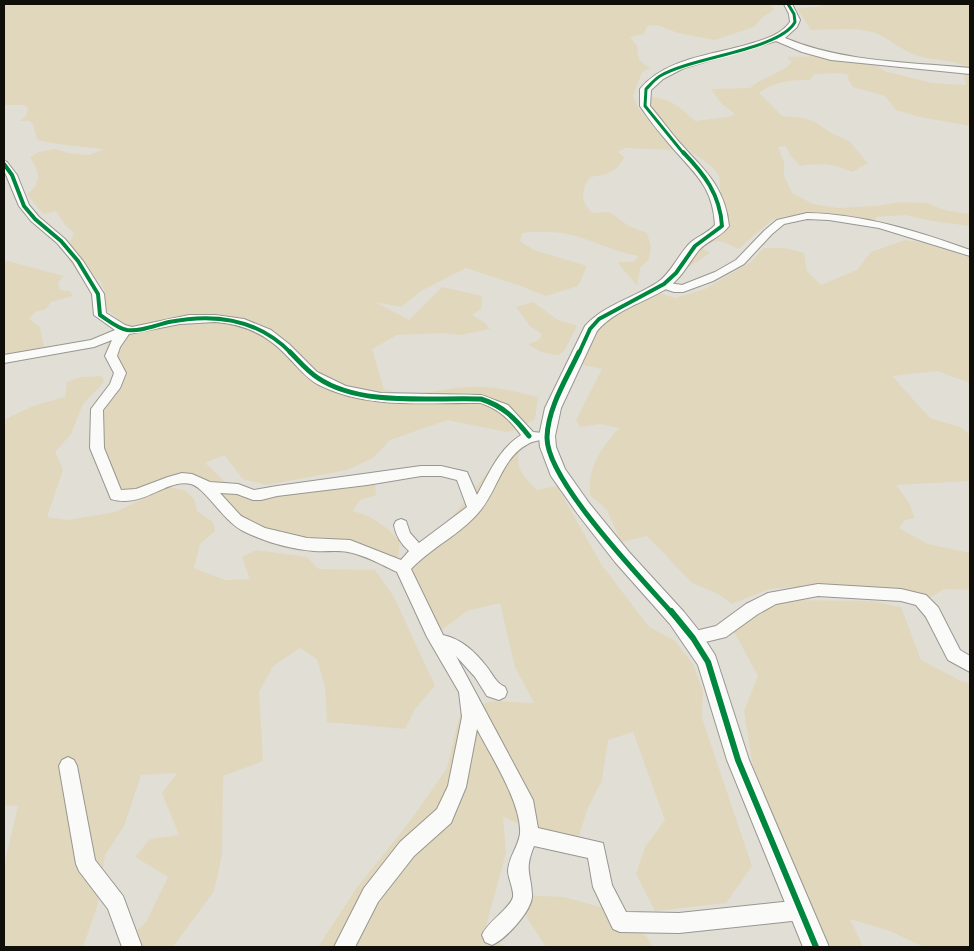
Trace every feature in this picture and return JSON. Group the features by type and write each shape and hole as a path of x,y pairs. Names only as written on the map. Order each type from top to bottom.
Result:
{"street":[{"path":"788,4 795,17 795,25 789,31 777,38 666,72 655,78 645,93 644,102 648,110 675,144 703,172 712,188 723,218 720,229 695,246 676,273 663,285 613,310 599,319 590,329 553,408 547,436 552,461 583,508 622,557 693,638 712,672 738,760 816,947"},
{"path":"777,38 805,50 831,57"},
{"path":"751,46 768,46 831,57 970,72"},
{"path":"4,164 12,175 24,206 34,219 61,241 78,261 98,294 100,315 126,330"},
{"path":"663,285 679,290 715,276 740,262 779,222 806,216 847,220 907,232 970,253"},
{"path":"4,360 94,343 126,330 144,328 166,322 198,319 243,322 266,332 284,346 306,370 325,382 361,394 390,398 481,399 496,403 508,410 529,436"},
{"path":"126,330 114,346 111,356 120,373 116,385 97,408 97,448 116,495 127,498 144,494 167,482 182,478 195,479 207,488 241,524 282,539 314,545 349,546 403,568 438,641 467,691 526,806 529,835 520,857 518,871 523,897 517,909 492,935"},
{"path":"403,568 419,551 460,522 475,508 516,442 529,436 547,436"},
{"path":"440,458 462,476 475,508"},
{"path":"207,488 238,489 253,495 261,495 277,491 367,480 420,471 442,471 462,476"},
{"path":"400,525 403,535 419,551"},
{"path":"693,638 720,632 752,609 773,598 818,590 901,595 921,600 932,612 954,655 970,665"},
{"path":"438,641 453,645 475,665 490,683 493,690 499,692"},
{"path":"344,947 370,895 407,849 444,816 457,787 471,717 467,691"},
{"path":"68,766 86,864 116,903 132,947"},
{"path":"529,835 596,850 603,887 620,922 679,923 801,910"}],"shaded area":[{"path":"4,4 770,4 775,9 763,17 754,27 715,40 678,33 657,25 647,26 644,34 630,37 637,46 639,59 650,68 642,72 633,96 639,109 674,150 625,148 618,152 624,157 618,167 606,174 590,177 583,195 585,204 592,213 609,212 629,226 647,233 651,247 649,259 640,268 637,286 618,262 633,262 639,256 572,235 554,232 535,232 522,233 520,241 534,250 587,266 578,286 546,296 466,268 421,291 401,307 375,302 409,320 442,287 482,296 481,309 472,315 484,322 490,329 461,335 442,333 397,335 372,349 384,389 394,392 415,393 469,387 504,389 538,397 535,419 516,430 507,432 447,420 390,440 373,458 347,470 266,485 243,479 224,455 205,463 233,489 253,501 274,496 375,483 376,495 360,500 353,511 379,523 400,541 398,560 352,543 322,537 273,538 241,526 199,487 179,477 113,495 91,433 117,378 107,347 118,318 101,306 104,290 100,280 79,275 65,254 74,233 66,226 56,211 43,214 27,194 32,190 38,177 36,167 30,157 39,152 55,149 68,153 89,155 104,149 37,140 33,124 29,121 20,121 26,116 28,108 24,105 4,105"},
{"path":"827,4 970,4 970,69 951,62 918,56 880,35 864,30 811,30 797,8 817,7"},
{"path":"819,56 873,62 884,71 932,83 966,85 963,73 970,75 970,126 920,117 896,110 885,96 853,87 848,79 849,75 840,73 814,74 810,80 790,81 771,86 759,93 782,116 803,118 815,122 831,133 849,141 868,163 852,172 827,165 800,166 790,155 786,146 778,147 784,162 784,176 792,193 813,204 838,208 876,206 901,202 927,203 944,210 970,214 970,226 905,215 876,217 874,222 786,216 772,220 738,249 720,241 712,242 702,248 710,253 689,267 690,259 727,214 726,206 721,196 717,173 710,165 688,150 667,130 657,118 648,97 662,99 674,104 695,121 728,117 735,114 721,103 711,89 750,88 792,62 787,57"},
{"path":"905,240 933,244 970,258 970,383 937,371 892,376 930,418 960,427 970,435 970,481 896,485 909,503 915,518 905,520 899,528 928,544 970,553 970,590 944,589 925,601 826,585 769,589 732,604 718,594 692,583 647,536 621,542 607,510 590,495 593,466 601,451 619,428 600,424 580,427 576,420 602,369 583,365 595,336 602,326 620,312 659,293 675,298 705,289 751,262 764,248 785,248 804,253 807,271 821,285 857,270 871,252"},
{"path":"4,260 64,276 58,282 60,290 70,291 73,296 51,302 46,309 35,312 29,319 40,327 44,347 4,357"},
{"path":"533,302 556,319 577,326 564,351 558,355 541,352 528,344 539,340 542,334 530,326 516,307"},
{"path":"102,376 104,382 83,404 71,434 55,452 63,470 47,517 67,520 115,512 168,487 184,490 194,499 197,511 213,522 215,531 200,544 194,568 225,580 250,579 242,557 256,550 307,557 319,569 375,570 394,597 435,686 415,709 405,729 327,722 325,687 317,659 300,648 273,666 259,692 263,761 223,776 222,855 214,891 173,947 129,947 125,941 146,922 168,877 135,857 150,839 179,835 162,793 177,773 141,775 124,826 105,855 97,907 83,947 4,947 4,865 18,806 4,805 4,420 33,406 65,397 67,382 81,377"},
{"path":"524,439 518,455 518,462 526,478 537,490 557,486 601,564 649,627 674,640 693,664 703,692 702,718 752,866 726,903 655,911 636,874 645,847 665,820 633,732 608,740 602,780 587,810 577,842 539,834 503,816 506,853 484,933 506,947 318,947 356,889 411,820 447,768 461,710 493,701 534,703 515,667 500,603 467,611 439,632 406,584 413,555 450,520 501,455"},
{"path":"779,600 870,601 901,607 921,660 961,681 970,683 970,947 924,947 890,931 850,919 863,947 832,947 819,933 753,767 744,711 758,676 732,628"},
{"path":"520,895 564,897 618,912 647,937 653,947 546,947 527,918"}],"cycle path":[{"path":"788,4 794,14 795,22 783,35 763,43 681,66 659,76 646,89 645,106 675,144 703,173 712,189 721,213 722,226 695,246 676,273 664,284 644,296 613,310 599,319 590,329 553,408 547,436 548,447 557,471 583,508 622,557 677,618 693,638 708,662 738,760 816,947"},
{"path":"4,164 12,175 24,206 35,219 61,241 78,261 98,294 100,315 121,328 136,330 172,321 198,318 239,321 254,326 273,337 313,375 324,382 342,389 381,397 481,399 504,408 529,436"}]}
